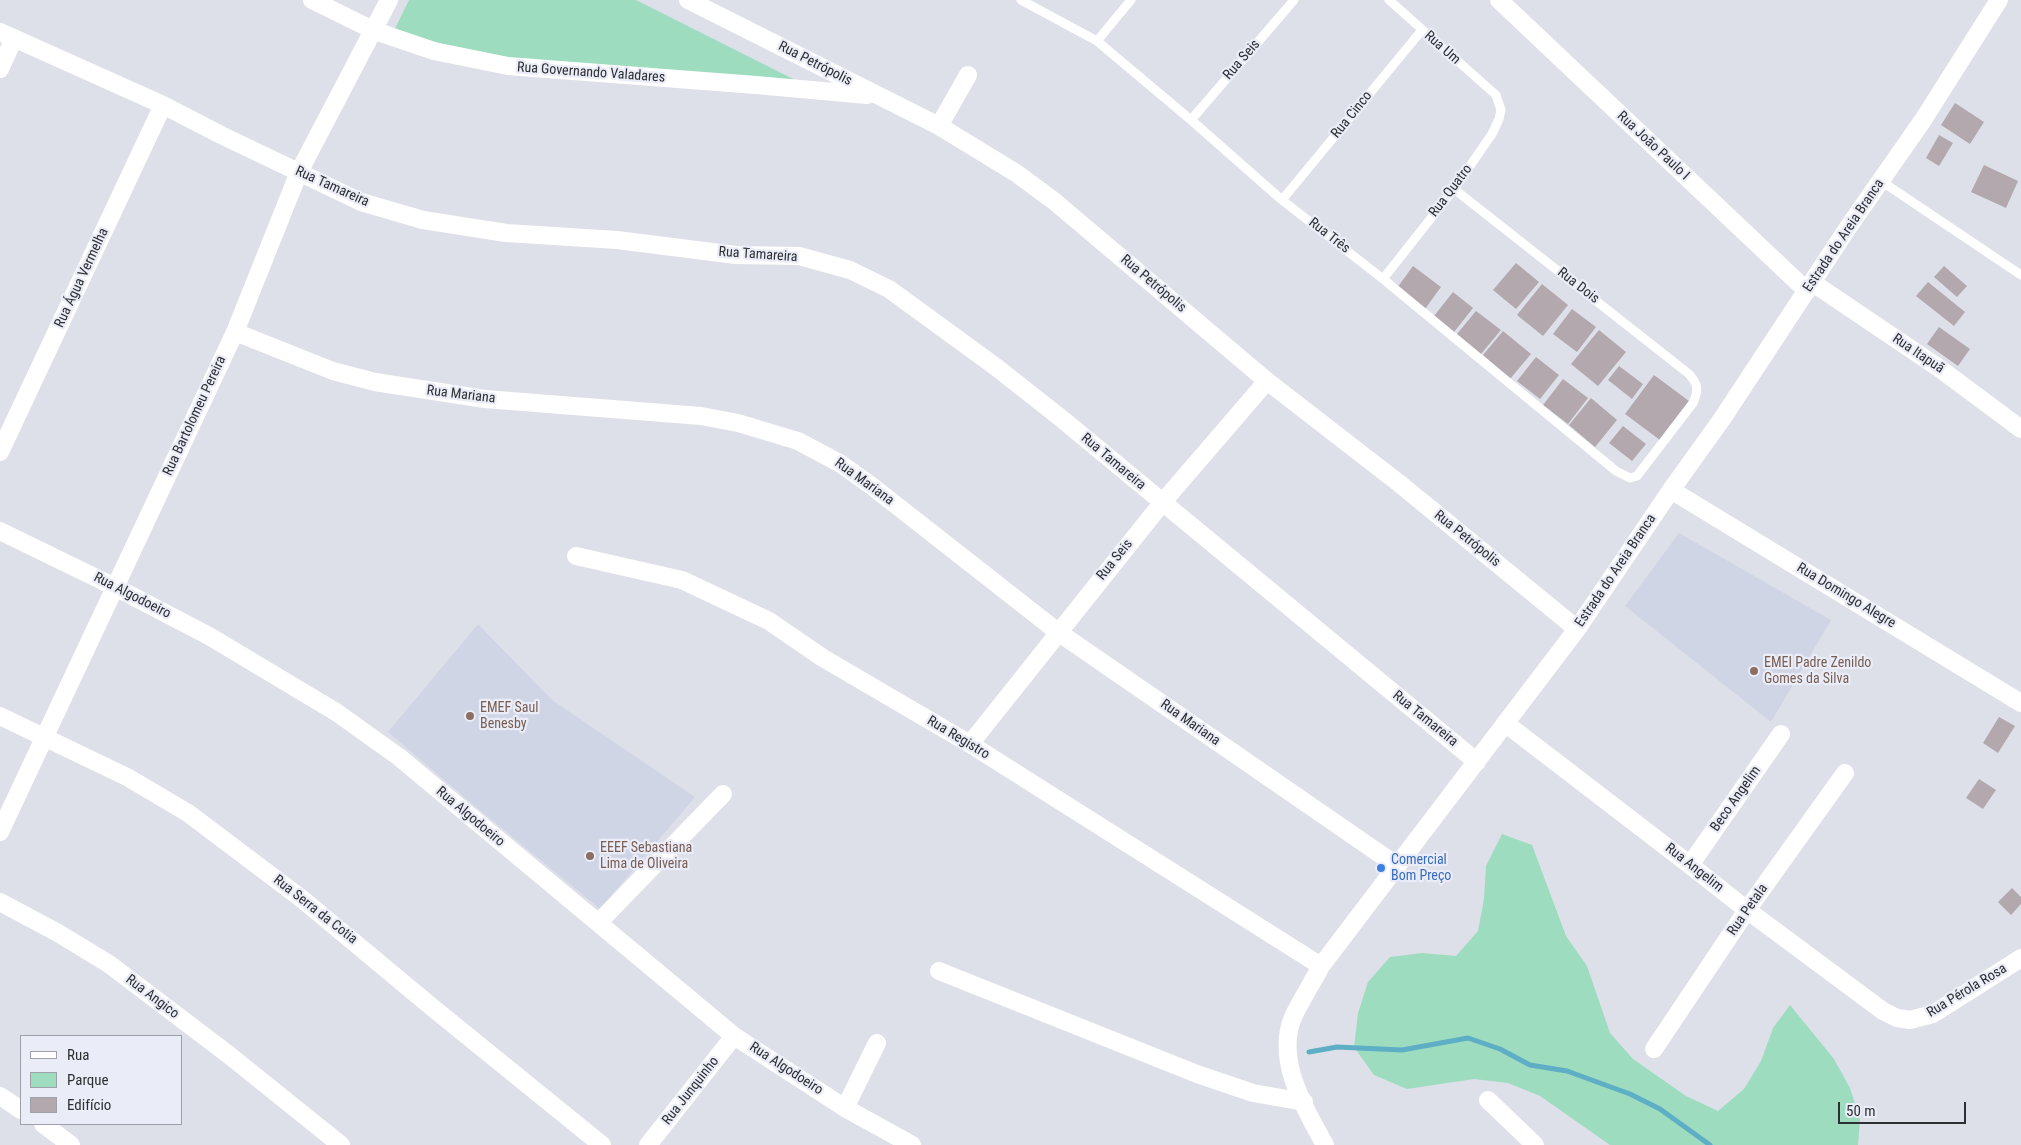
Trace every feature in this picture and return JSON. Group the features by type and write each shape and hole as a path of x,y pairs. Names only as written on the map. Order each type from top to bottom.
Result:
{"street":[{"name":"Rua Governando Valadares","path":"312,0 374,31 434,51 508,66 756,85 880,97"},
{"name":"Rua Bartolomeu Pereira","path":"0,832 235,332 299,172 389,0"},
{"name":"Rua Petrópolis","path":"688,0 939,126 1016,173 1054,201 1267,381 1400,484 1577,629"},
{"name":"Rua João Paulo I","path":"1499,0 1810,287"},
{"name":"Estrada do Areia Branca","path":"1325,1145 1290,1072 1289,1034 1293,1018 1321,966 1577,629 1671,490 1722,419 1923,120 1999,0"},
{"name":"Rua Tamareira","path":"7,35 163,105 361,202 423,220 506,233 617,240 736,255 799,256 850,270 889,289 968,346 1062,419 1476,762"},
{"path":"0,69 7,35"},
{"path":"939,126 968,75"},
{"name":"Rua Água Vermelha","path":"0,452 163,105"},
{"name":"Rua Itapuã","path":"1810,287 1939,368 2021,429"},
{"name":"Rua Mariana","path":"235,332 333,371 375,382 485,398 701,416 738,423 798,440 841,464 873,487 1058,632 1396,865"},
{"name":"Rua Seis","path":"970,744 1162,503 1267,381"},
{"name":"Rua Domingo Alegre","path":"1671,490 2021,703"},
{"name":"Rua Algodoeiro","path":"0,531 115,587 209,636 336,712 399,757 734,1036 845,1108 912,1145"},
{"name":"Rua Registro","path":"576,556 682,580 710,591 769,621 823,658 970,744 1321,966"},
{"name":"Rua Serra da Cotia","path":"0,716 127,777 188,813 302,899 602,1145"},
{"name":"Rua Angelim","path":"1505,723 1747,910 1883,1011"},
{"name":"Beco Angelim","path":"1690,865 1781,734"},
{"name":"Rua Petala","path":"1654,1049 1747,910 1844,773"},
{"path":"599,922 723,794"},
{"name":"Rua Angico","path":"0,902 58,933 109,964 229,1055 341,1145"},
{"name":"Rua Pérola Rosa","path":"1883,1011 1897,1018 1910,1020 1933,1014 2021,958"},
{"path":"939,971 1197,1074 1252,1093 1304,1102"},
{"name":"Rua Junquinho","path":"648,1145 734,1036"},
{"path":"845,1108 877,1043"},
{"path":"0,1096 20,1109"},
{"path":"1488,1100 1535,1145"},
{"path":"44,1125 71,1145"}],"lane":[{"name":"Rua Três","path":"1020,0 1097,41 1282,200 1383,279 1616,471 1630,478 1633,477"},
{"path":"1097,41 1131,0"},
{"name":"Rua Seis","path":"1191,120 1294,0"},
{"name":"Rua Um","path":"1389,0 1496,95"},
{"name":"Rua Cinco","path":"1282,200 1422,30"},
{"name":"Rua Quatro","path":"1383,279 1454,189 1492,134 1500,119 1501,110 1496,95"},
{"path":"1881,181 2021,275"},
{"name":"Rua Dois","path":"1454,189 1689,374 1698,387 1693,402 1644,468 1637,476 1633,477"}],"shaded area":[{"name":"EMEI Padre Zenildo Gomes da Silva","path":"1679,533 1831,620 1771,722 1625,606"},
{"name":"EEEF Sebastiana Lima de Oliveira","path":"478,624 552,700 695,797 600,909 388,732"}],"green space":[{"path":"409,0 636,0 837,101 475,58 389,41"},
{"path":"1502,834 1532,845 1566,936 1587,966 1610,1033 1633,1059 1686,1096 1718,1111 1744,1089 1761,1061 1773,1028 1790,1005 1834,1059 1850,1088 1860,1120 1858,1145 1610,1145 1540,1096 1508,1083 1474,1079 1407,1089 1374,1075 1354,1047 1358,1013 1368,982 1390,957 1422,953 1456,956 1478,931 1484,899 1486,866"}],"building":[{"path":"1955,103 1984,122 1970,144 1941,125"},
{"path":"1939,135 1953,143 1939,166 1926,158"},
{"path":"1984,165 2018,181 2006,208 1971,192"},
{"path":"1516,263 1539,282 1516,309 1493,290"},
{"path":"1413,266 1441,287 1425,309 1397,288"},
{"path":"1944,266 1967,286 1957,297 1934,277"},
{"path":"1928,282 1965,312 1954,326 1916,296"},
{"path":"1542,284 1568,305 1543,336 1517,315"},
{"path":"1453,292 1473,308 1454,332 1434,316"},
{"path":"1572,309 1596,327 1577,352 1553,334"},
{"path":"1476,311 1501,330 1481,354 1457,334"},
{"path":"1939,327 1970,349 1958,366 1927,344"},
{"path":"1599,330 1626,352 1598,386 1571,364"},
{"path":"1503,331 1531,354 1510,379 1483,355"},
{"path":"1536,357 1559,375 1540,399 1517,381"},
{"path":"1619,366 1643,384 1632,399 1608,380"},
{"path":"1654,375 1689,401 1660,440 1625,414"},
{"path":"1563,379 1588,398 1568,424 1543,405"},
{"path":"1591,398 1617,420 1595,447 1569,425"},
{"path":"1623,426 1646,444 1632,461 1609,443"},
{"path":"1999,717 2015,726 1998,753 1983,743"},
{"path":"1979,779 1996,790 1983,809 1966,798"},
{"path":"2012,888 2021,897 2021,904 2011,915 1998,902"}],"waterway":[{"path":"1309,1052 1337,1047 1402,1050 1468,1038 1500,1049 1530,1065 1567,1071 1630,1094 1660,1109 1710,1145"}],"place":[{"name":"EMEI Padre Zenildo Gomes da Silva","path":"1754,671"},
{"name":"EMEF Saul Benesby","path":"470,716"},
{"name":"EEEF Sebastiana Lima de Oliveira","path":"590,856"},
{"name":"Comercial Bom Preço","path":"1381,868"}]}
